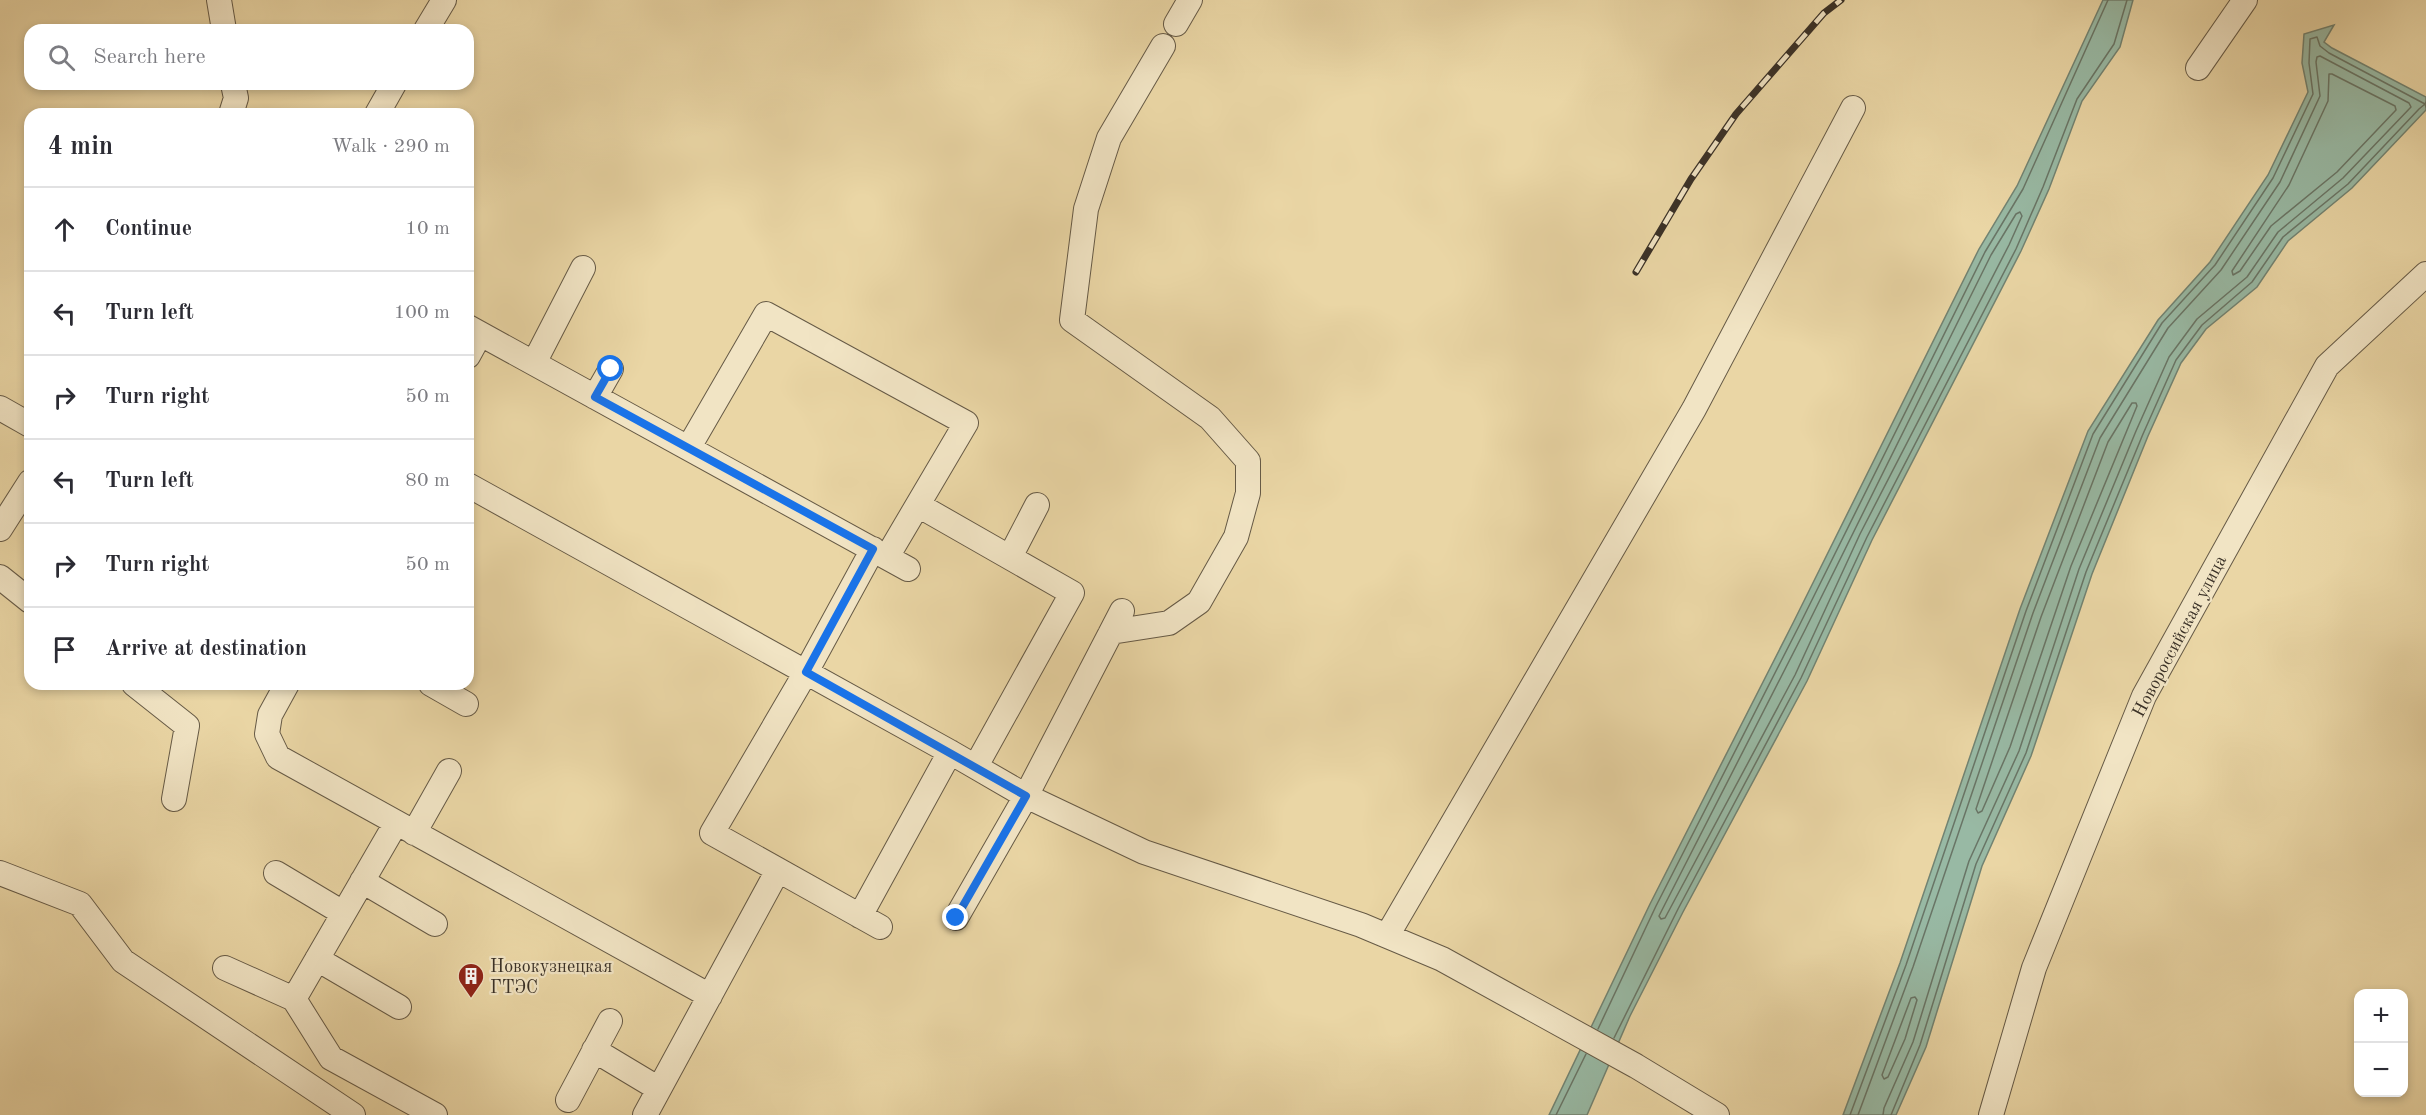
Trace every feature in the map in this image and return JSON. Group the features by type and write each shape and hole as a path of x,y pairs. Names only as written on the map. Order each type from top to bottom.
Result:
{"street":[{"path":"219,0 223,24"},
{"path":"430,24 444,0"},
{"path":"1176,24 1190,0"},
{"path":"2198,68 2245,0"},
{"path":"956,918 1026,796 1116,621 1169,623 1199,602 1236,537 1248,493 1248,461 1209,418 1072,320 1086,209 1109,138 1163,46"},
{"path":"233,108 236,98 234,90"},
{"path":"380,108 391,90"},
{"path":"1388,936 1694,409 1853,108"},
{"path":"534,363 583,268"},
{"name":"Новороссийская улица","path":"1991,1115 2034,968 2144,696 2326,366 2426,274"},
{"path":"688,447 766,314 966,423 889,559 806,672 712,833 870,921 950,752"},
{"path":"474,330 889,559"},
{"path":"595,397 611,369"},
{"path":"0,408 24,422"},
{"path":"474,488 976,766 1026,796 1144,852 1361,925 1442,959 1636,1066 1717,1115"},
{"path":"0,529 24,491"},
{"path":"918,505 1071,593 976,766"},
{"path":"1010,557 1037,505"},
{"path":"0,577 24,596"},
{"path":"142,690 188,726 174,799"},
{"path":"284,690 270,715 267,734 278,758 710,996"},
{"path":"442,690 466,704"},
{"path":"294,999 362,881 449,771"},
{"path":"645,1115 778,870"},
{"path":"0,873 80,904 123,961 353,1115"},
{"path":"276,873 343,913"},
{"path":"362,881 435,924"},
{"path":"317,958 399,1007"},
{"path":"225,968 294,999 331,1058 435,1115"},
{"path":"568,1101 610,1021"},
{"path":"594,1050 659,1089"}],"water":[{"path":"2103,0 2133,0 2120,47 2082,101 2049,189 2021,251 1872,540 1807,681 1630,1016 1587,1115 1549,1115 1650,904 1979,249 2017,186"},
{"path":"2334,25 2324,42 2426,97 2426,110 2352,188 2288,241 2257,287 2206,329 2181,363 2148,436 2092,574 2031,756 1982,866 1926,1047 1896,1115 1843,1115 1900,963 2020,609 2088,431 2158,320 2210,262 2268,175 2308,92 2302,63 2304,34"}],"railway":[{"path":"1636,272 1691,179 1736,114 1824,13 1841,0"}],"place":[{"name":"Новокузнецкая ГТЭС","path":"471,999"}],"route":[{"path":"611,369 595,397 873,549 806,672 1026,796 956,918"}]}
